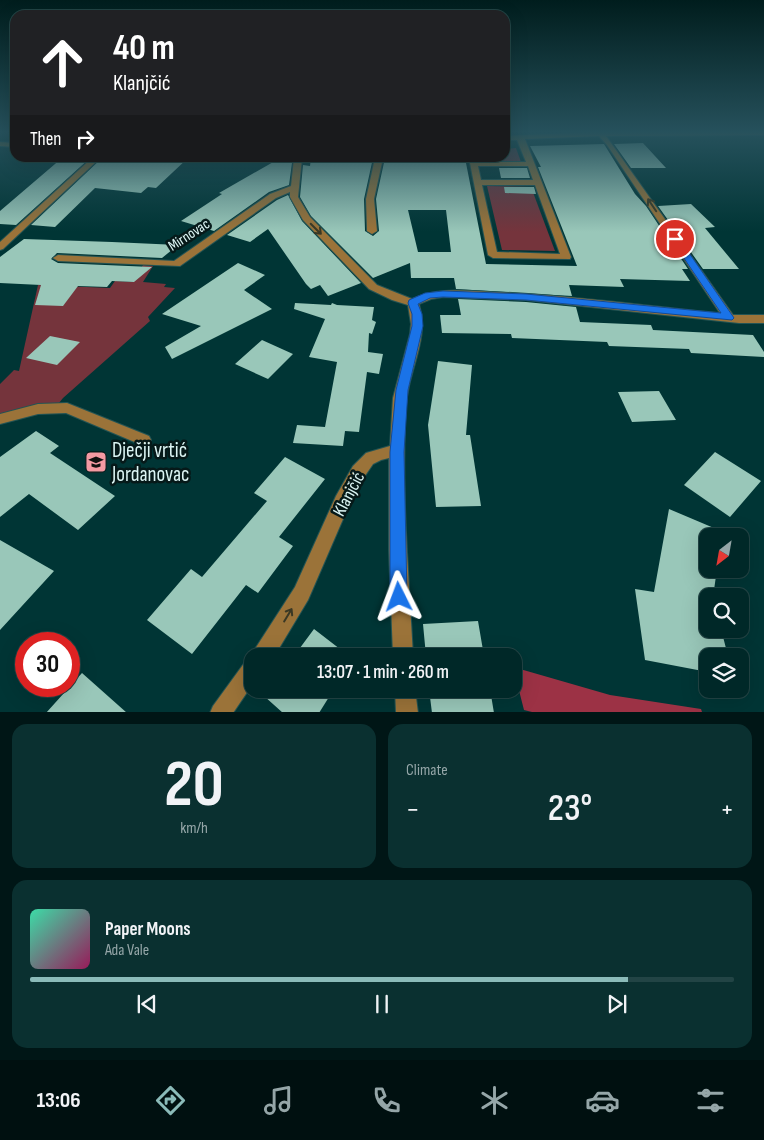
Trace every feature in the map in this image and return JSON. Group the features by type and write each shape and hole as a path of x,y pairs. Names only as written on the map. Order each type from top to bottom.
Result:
{"street":[{"path":"0,247 88,165"},
{"path":"297,165 294,197 306,218 373,287 396,298 413,303 428,296 443,294 526,297 729,318 764,319"},
{"path":"372,231 370,199 377,165"},
{"path":"474,165 492,255 566,257 532,165"},
{"path":"623,165 729,318"},
{"path":"476,182 538,183"},
{"name":"Mirnovac","path":"58,258 176,264 273,196 294,188"},
{"path":"402,648 397,577 397,452 402,390 417,326 417,314 413,303"},
{"path":"0,419 38,409 67,408 144,440"},
{"name":"Klanjčić","path":"267,648 289,616 307,584 348,490 358,472 376,455 397,452"},
{"path":"220,712 244,680"},
{"path":"406,698 407,712"}],"shaded area":[{"path":"487,186 531,187 555,251 502,250"},
{"path":"143,265 153,266 143,282 166,284 164,287 175,288 148,317 150,321 59,403 17,410 0,415 0,384 14,370 19,371 38,285 110,288 115,281 133,282"},
{"path":"522,670 610,695 701,709 702,712 532,712 524,710 521,698"}],"building":[{"path":"54,165 82,165 16,225 0,224 0,211"},
{"path":"94,165 180,165 156,188 148,187 141,193 95,188 55,227 31,225"},
{"path":"268,165 292,165 289,185 269,192 214,231 181,221 222,194 219,193"},
{"path":"303,165 371,165 364,199 365,231 373,236 379,231 376,199 383,165 466,165 486,264 577,266 538,167 541,167 540,165 617,165 688,269 682,269 690,281 620,279 624,287 569,285 572,296 456,289 454,278 411,278 410,263 373,278 311,216 300,197","holes":["408,210 446,210 451,252 418,252"]},
{"path":"629,165 663,165 666,168 631,168"},
{"path":"499,168 527,168 530,178 501,178"},
{"path":"504,187 534,187 536,194 505,193"},
{"path":"288,195 302,221 361,283 328,296 320,285 311,289 306,284 268,229 250,242 227,235 277,200"},
{"path":"691,204 715,227 705,228 739,269 703,269 658,206"},
{"path":"24,239 178,245 162,258 57,253 51,259 58,263 152,267 134,282 112,281 107,287 78,286 63,306 35,305 41,285 0,283 0,257"},
{"path":"238,263 265,275 244,290 272,309 172,359 165,347 201,326 162,314"},
{"path":"458,299 526,302 576,307 580,322 651,325 653,330 753,335 764,352 764,357 691,353 689,349 609,346 607,342 512,338 511,334 442,333 440,315 461,315"},
{"path":"295,303 331,305 332,303 337,305 374,307 372,320 376,322 372,334 369,333 368,352 383,354 379,374 367,372 359,432 345,431 343,446 293,443 297,425 325,427 337,362 309,357 325,319 294,309"},
{"path":"50,336 80,342 57,365 26,358"},
{"path":"262,340 293,354 268,379 235,364"},
{"path":"438,361 472,365 466,435 470,435 481,506 436,507 428,425"},
{"path":"659,391 676,420 632,422 618,392"},
{"path":"36,431 59,446 50,453 115,496 78,530 29,494 0,517 0,457"},
{"path":"715,452 761,481 730,517 684,485"},
{"path":"285,457 325,479 279,537 293,546 258,593 246,585 192,654 147,620 191,569 202,577 267,501 254,493"},
{"path":"669,509 714,528 699,528 699,578 716,578 714,588 699,588 699,638 723,638 726,648 699,648 699,670 645,660 635,589 654,592"},
{"path":"0,540 54,571 0,630"},
{"path":"478,621 483,648 425,648 423,624"},
{"path":"314,629 339,648 300,648"},
{"path":"82,673 126,712 47,712 60,697 80,697 80,675"},
{"path":"266,698 328,698 320,712 282,712"},
{"path":"430,698 492,698 494,712 432,712"}],"place":[{"name":"Dječji vrtić Jordanovac","path":"96,462"}],"route":[{"path":"399,597 397,577 397,452 402,390 417,326 417,314 413,303 428,296 466,294 526,297 729,318 675,239"}]}
